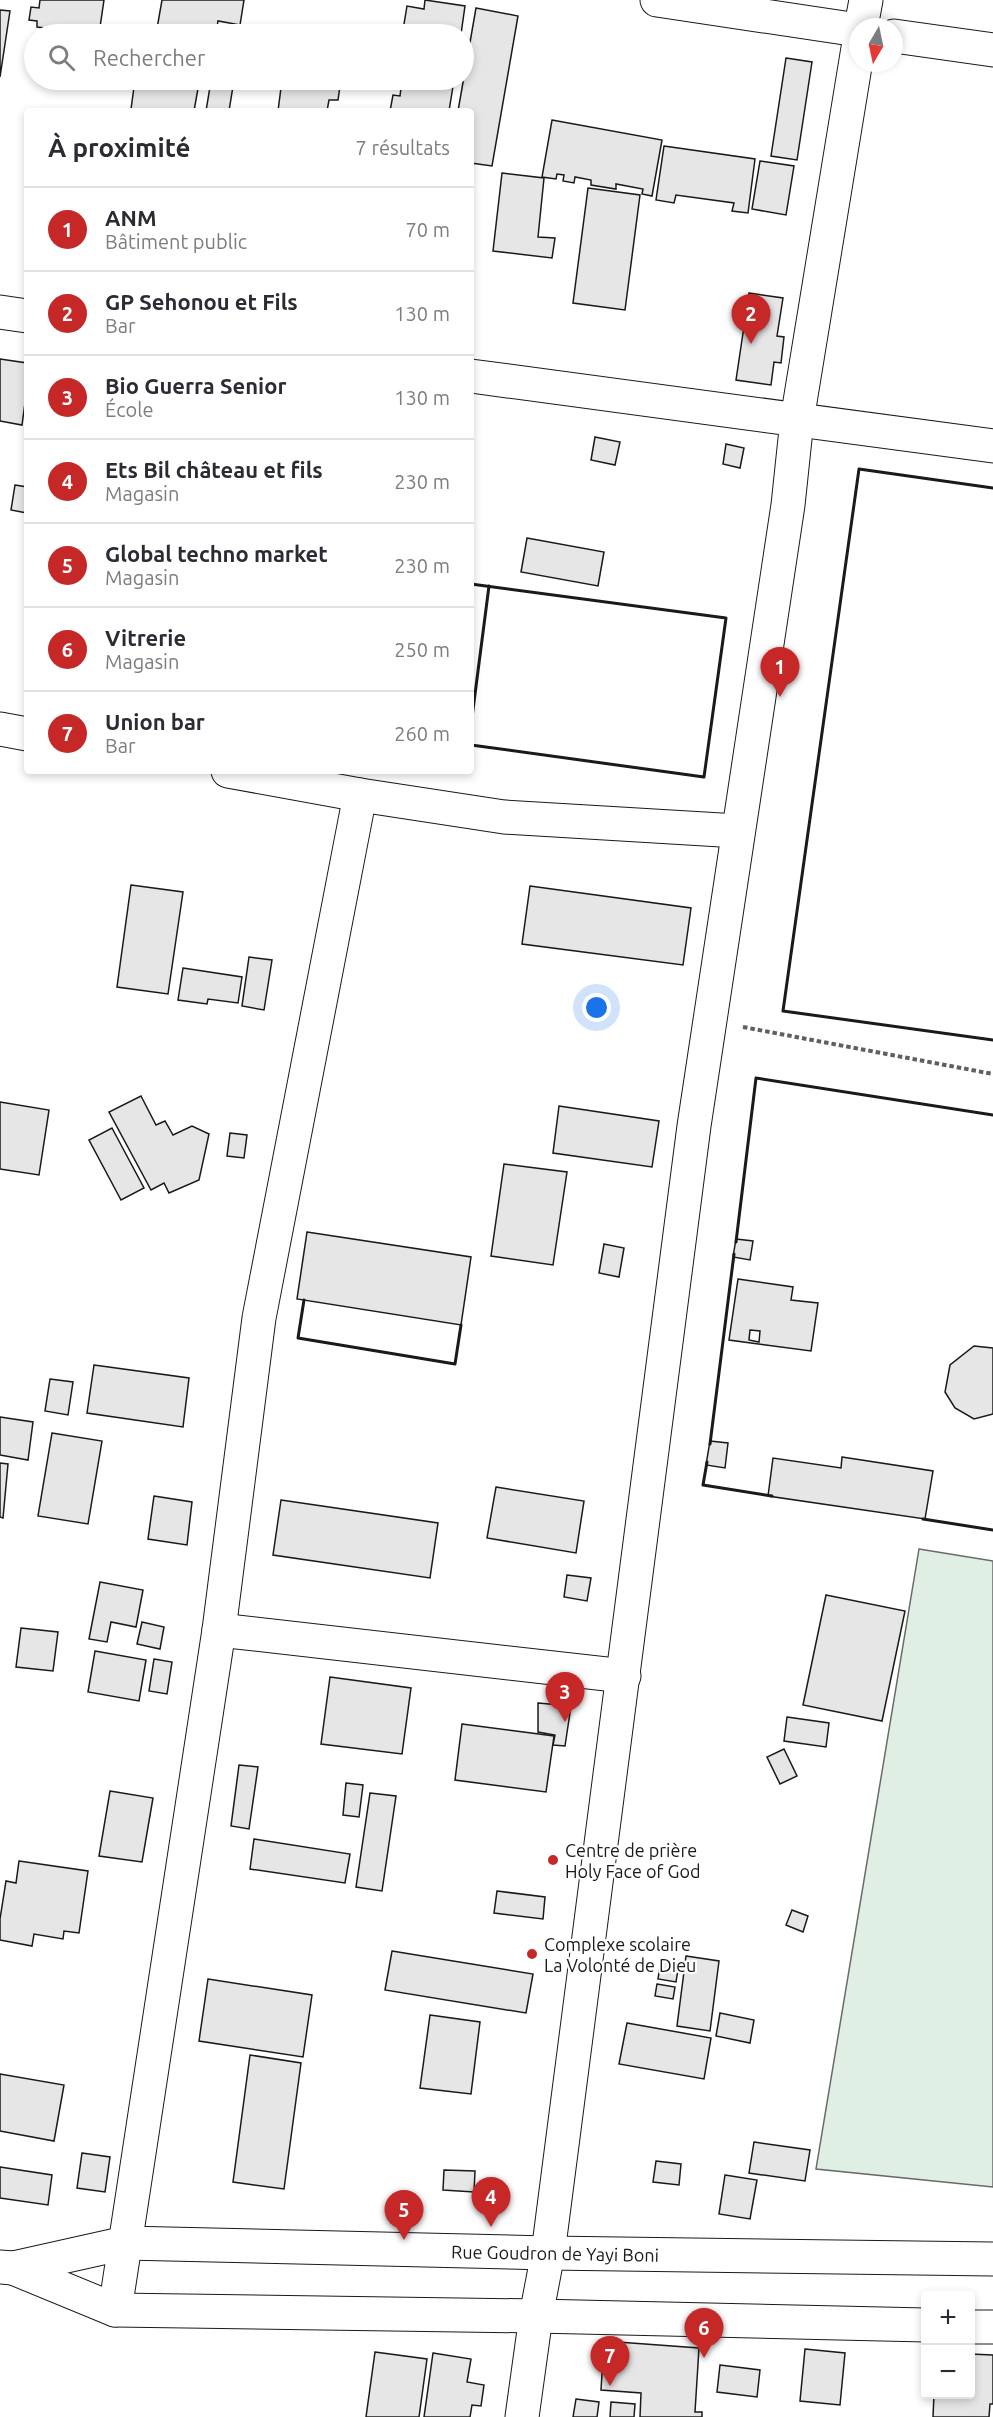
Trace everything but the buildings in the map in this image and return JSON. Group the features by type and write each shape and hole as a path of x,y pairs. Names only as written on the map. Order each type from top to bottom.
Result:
{"street":[{"path":"657,0 849,29"},
{"path":"863,18 866,0"},
{"path":"903,37 993,50"},
{"path":"522,2417 536,2316 548,2253 694,1126 788,505 797,420 854,72"},
{"path":"0,312 24,316"},
{"path":"474,376 993,446"},
{"path":"0,729 24,733"},
{"path":"244,774 360,795 504,817 738,831"},
{"path":"115,2310 219,1630 259,1318 360,795"},
{"path":"219,1630 624,1676"},
{"name":"Rue Goudron de Yayi Boni","path":"6,2267 125,2243 548,2253 993,2259"},
{"name":"Rue Goudron de Yayi Boni","path":"6,2267 115,2310 921,2325"},
{"path":"975,2326 993,2327"}],"path":[{"path":"710,1020 993,1074"}],"green space":[{"path":"919,1549 993,1561 993,2187 816,2169"}],"wall":[{"path":"993,488 859,469 783,1011 993,1040"},
{"path":"474,584 726,618 704,777 474,745"},
{"path":"474,702 489,586"},
{"path":"736,1242 756,1078 993,1115"},
{"path":"710,1444 734,1254"},
{"path":"304,1300 298,1338 455,1364 461,1325"},
{"path":"707,1462 703,1485 772,1496"},
{"path":"923,1519 993,1530"}],"place":[{"name":"GP Sehonou et Fils","path":"751,344"},
{"name":"ANM","path":"780,697"},
{"name":"Bio Guerra Senior","path":"565,1722"},
{"name":"Centre de prière Holy Face of God","path":"553,1860"},
{"name":"Complexe scolaire La Volonté de Dieu","path":"532,1954"},
{"name":"Ets Bil château et fils","path":"491,2227"},
{"name":"Global techno market","path":"404,2240"},
{"name":"Vitrerie","path":"704,2358"},
{"name":"Union bar","path":"610,2386"}]}
